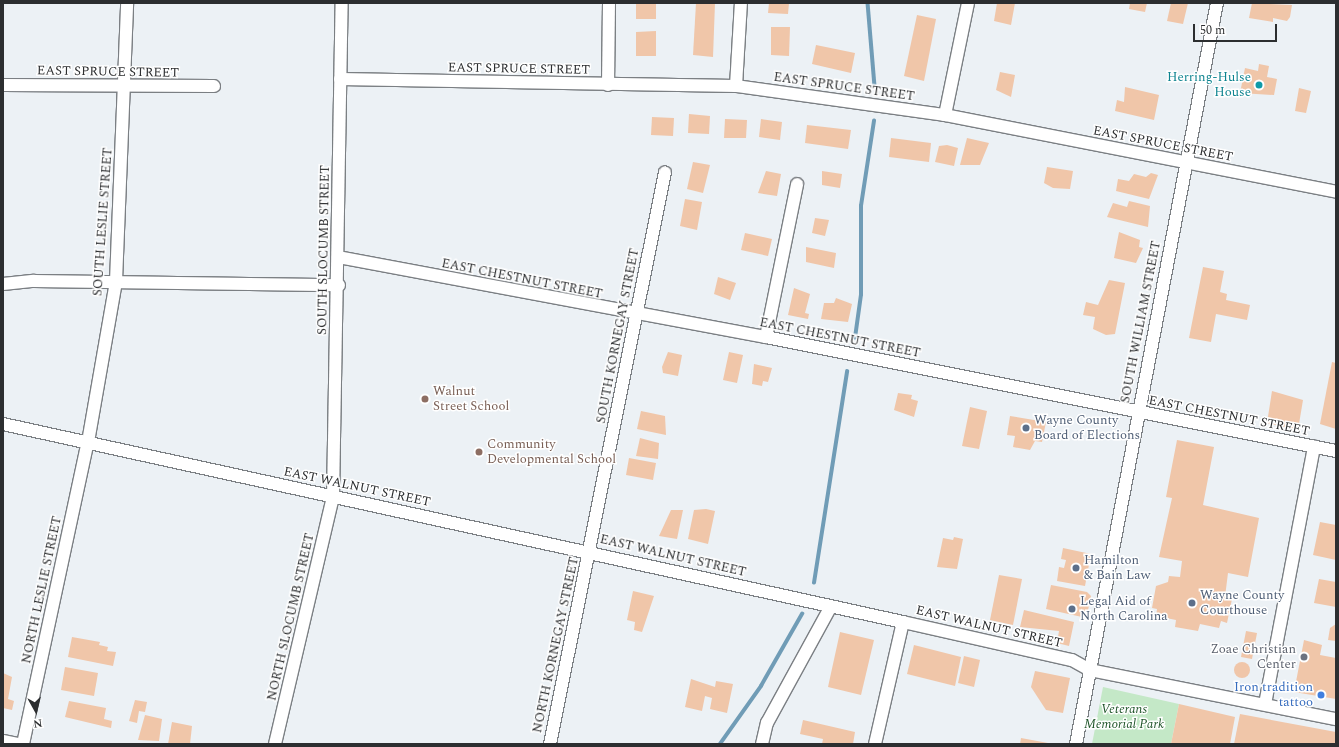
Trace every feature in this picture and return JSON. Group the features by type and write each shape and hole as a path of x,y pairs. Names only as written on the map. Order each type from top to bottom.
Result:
{"street":[{"name":"SOUTH LESLIE STREET","path":"88,442 116,281 127,3"},
{"name":"SOUTH SLOCUMB STREET","path":"333,497 342,3"},
{"path":"608,86 609,3"},
{"path":"736,86 741,3"},
{"path":"944,115 968,3"},
{"name":"SOUTH WILLIAM STREET","path":"1076,744 1137,412 1217,3"},
{"name":"EAST SPRUCE STREET","path":"340,79 608,86 736,86 944,115 1336,192"},
{"name":"EAST SPRUCE STREET","path":"3,84 124,88 214,86"},
{"name":"SOUTH KORNEGAY STREET","path":"591,552 665,172"},
{"path":"766,337 797,184"},
{"name":"EAST CHESTNUT STREET","path":"338,257 636,315 766,337 1336,451"},
{"path":"3,284 116,281 338,285"},
{"name":"EAST WALNUT STREET","path":"3,424 591,552 1072,660 1090,670 1336,719"},
{"name":"NORTH LESLIE STREET","path":"23,744 88,442"},
{"path":"1266,704 1314,447"},
{"name":"NORTH SLOCUMB STREET","path":"275,744 333,497"},
{"name":"NORTH KORNEGAY STREET","path":"550,744 591,552"},
{"path":"762,744 767,724 831,606"},
{"path":"875,744 903,622"},
{"path":"3,741 19,744"}],"green space":[{"name":"Veterans Memorial Park","path":"1103,687 1179,704 1171,744 1092,744"}],"building":[{"path":"636,3 656,3 656,19 636,19"},
{"path":"696,3 715,3 713,57 693,55"},
{"path":"769,3 789,3 788,14 768,13"},
{"path":"997,3 1015,3 1011,25 994,21"},
{"path":"1130,3 1147,3 1145,12 1129,9"},
{"path":"1171,3 1188,3 1183,24 1167,21"},
{"path":"1252,3 1292,5 1290,17 1287,21 1273,18 1273,22 1249,18"},
{"path":"917,15 936,19 924,81 904,76"},
{"path":"771,27 790,27 789,56 771,55"},
{"path":"656,31 656,56 636,56 636,32"},
{"path":"816,45 855,53 851,73 812,64"},
{"name":"Herring-Hulse House","path":"1259,64 1269,66 1267,77 1277,79 1274,95 1240,93 1245,68 1258,71"},
{"path":"1000,72 1015,75 1011,97 996,90"},
{"path":"1125,87 1159,95 1154,120 1115,111 1117,100 1124,102"},
{"path":"1299,88 1311,91 1306,113 1295,111"},
{"path":"689,114 710,116 709,134 688,133"},
{"path":"652,117 674,118 673,136 651,135"},
{"path":"725,119 747,120 746,138 724,138"},
{"path":"761,119 782,122 780,140 759,137"},
{"path":"807,125 851,130 848,149 805,143"},
{"path":"891,138 931,143 929,162 889,157"},
{"path":"967,138 989,143 980,165 960,165"},
{"path":"947,145 958,148 954,166 935,162 939,146"},
{"path":"693,162 710,165 703,193 687,189"},
{"path":"1047,167 1073,171 1070,189 1053,188 1044,183"},
{"path":"766,171 781,174 777,196 758,193"},
{"path":"822,171 842,174 840,188 822,185"},
{"path":"1151,173 1158,175 1149,199 1116,191 1118,179 1129,181 1134,174 1146,177"},
{"path":"685,199 702,202 697,230 680,226"},
{"path":"1129,201 1150,206 1148,227 1107,217 1113,203 1127,207"},
{"path":"815,218 829,220 825,236 812,233"},
{"path":"1119,232 1140,240 1139,247 1143,248 1136,263 1114,258"},
{"path":"745,233 772,239 768,256 741,250"},
{"path":"806,247 836,253 834,268 806,262"},
{"path":"1203,267 1224,271 1220,292 1227,294 1226,300 1250,305 1247,320 1216,314 1211,342 1189,338"},
{"path":"718,277 736,283 730,300 714,294"},
{"path":"1109,280 1125,283 1115,334 1106,335 1093,329 1095,317 1083,315 1086,302 1098,305"},
{"path":"794,288 810,294 805,313 809,314 808,319 788,315"},
{"path":"836,298 852,304 848,322 821,319 824,303 834,303"},
{"path":"668,352 682,355 678,376 663,373 662,367"},
{"path":"729,352 743,355 737,383 723,380"},
{"path":"1332,362 1336,363 1336,429 1320,424"},
{"path":"754,364 772,368 768,382 763,381 762,386 752,384"},
{"path":"1272,391 1303,400 1298,430 1267,423"},
{"path":"898,393 912,395 911,399 918,401 914,417 894,410"},
{"path":"970,407 987,411 979,449 962,446"},
{"path":"641,411 665,416 666,435 637,429"},
{"name":"Wayne County Board of Elections","path":"1010,416 1046,422 1042,442 1035,441 1030,450 1013,447 1015,436 1007,435"},
{"path":"640,438 659,443 658,459 636,456"},
{"path":"1177,440 1214,447 1203,505 1259,518 1248,577 1228,573 1225,597 1232,599 1227,623 1221,621 1219,628 1200,624 1198,631 1175,627 1176,620 1156,616 1157,609 1152,608 1156,586 1168,582 1169,576 1180,577 1182,561 1159,557 1172,498 1166,497"},
{"path":"629,458 656,463 653,480 626,475"},
{"path":"706,509 715,511 708,544 688,539 694,510"},
{"path":"671,510 683,510 677,539 659,536"},
{"path":"1320,522 1336,525 1336,560 1313,555"},
{"path":"954,537 963,539 957,569 937,567 943,538 953,540"},
{"name":"Hamilton & Bain Law","path":"1063,548 1091,554 1085,586 1057,581 1059,567 1064,568 1066,560 1061,559"},
{"path":"999,575 1022,579 1013,625 990,620"},
{"path":"1319,579 1336,582 1336,607 1314,603"},
{"path":"1051,585 1087,592 1091,596 1089,604 1085,603 1089,606 1087,614 1083,613 1082,617 1046,609"},
{"path":"633,591 654,596 642,632 634,630 635,622 627,620"},
{"path":"1024,610 1074,622 1069,646 1057,643 1059,631 1020,627"},
{"path":"1336,624 1336,641 1328,640 1330,628"},
{"path":"1246,631 1257,633 1252,659 1241,657"},
{"path":"840,632 874,640 861,695 828,687"},
{"path":"72,637 100,642 99,645 108,647 107,651 116,652 113,666 68,657"},
{"path":"1304,640 1322,645 1320,655 1336,658 1336,699 1294,692"},
{"path":"914,645 961,657 955,686 907,674"},
{"path":"964,656 980,660 974,687 958,683"},
{"path":"1242,662 1249,667 1250,670 1245,677 1242,678 1235,673 1234,670 1239,663"},
{"path":"65,667 98,673 94,696 61,690"},
{"path":"1035,671 1070,678 1063,713 1046,710 1031,687"},
{"path":"3,673 12,677 8,699 14,701 12,710 3,708"},
{"path":"691,679 715,687 716,681 733,684 727,713 710,709 712,698 705,696 702,711 685,707"},
{"path":"135,700 147,702 145,712 139,711 137,723 129,721"},
{"path":"69,701 106,708 104,719 112,721 111,728 65,717"},
{"path":"1179,704 1235,717 1230,744 1171,744"},
{"path":"1240,714 1336,732 1336,744 1234,744"},
{"path":"145,715 162,719 159,741 138,740"},
{"path":"803,720 855,732 853,744 822,744 823,739 800,734"},
{"path":"172,722 192,726 190,744 168,744"},
{"path":"1021,738 1048,743 1048,744 1020,744"}],"waterway":[{"path":"868,3 875,87"},
{"path":"855,338 861,295 861,206 874,121"},
{"path":"814,583 847,372"},
{"path":"720,744 761,686 802,614"}],"place":[{"name":"Herring-Hulse House","path":"1259,85"},
{"name":"Walnut Street School","path":"425,399"},
{"name":"Wayne County Board of Elections","path":"1026,428"},
{"name":"Community Developmental School","path":"479,452"},
{"name":"Hamilton & Bain Law","path":"1076,568"},
{"name":"Wayne County Courthouse","path":"1192,603"},
{"name":"Legal Aid of North Carolina","path":"1072,609"},
{"name":"Zoae Christian Center","path":"1304,657"},
{"name":"Iron tradition tattoo","path":"1321,695"}]}
